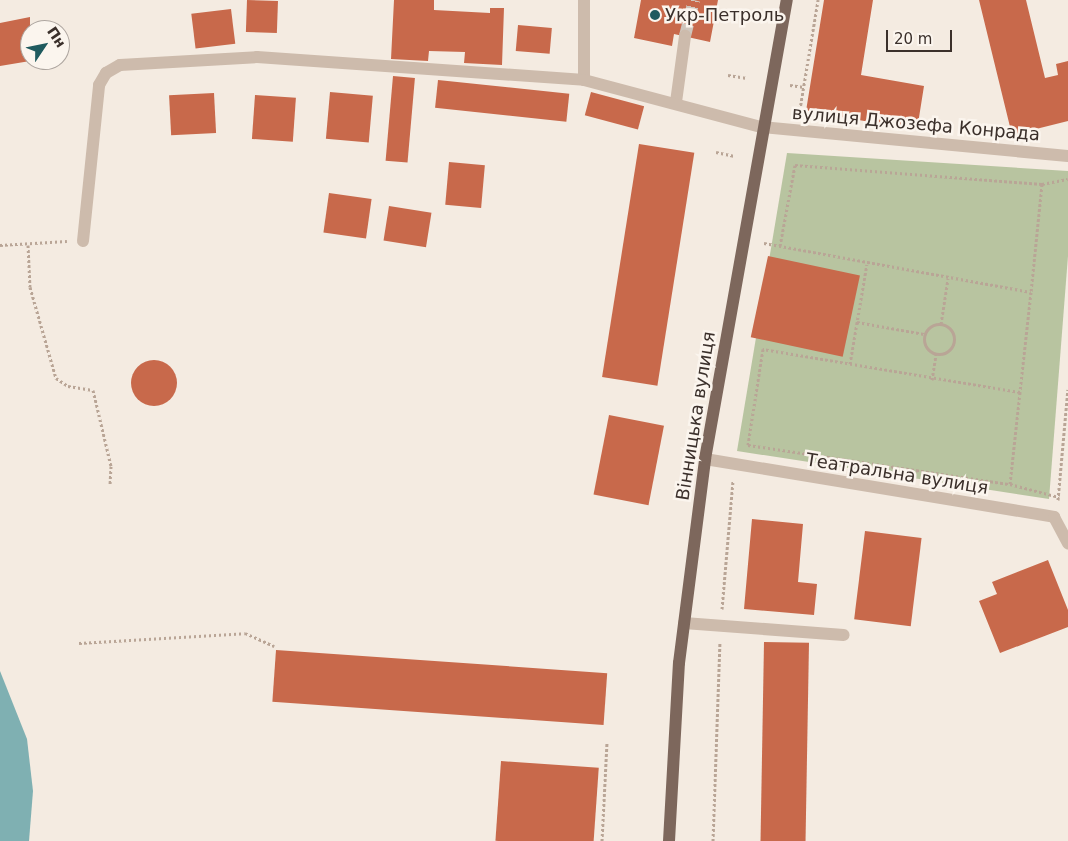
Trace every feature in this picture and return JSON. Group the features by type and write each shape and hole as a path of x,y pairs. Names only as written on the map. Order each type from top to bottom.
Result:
{"main road":[{"name":"Вінницька вулиця","path":"669,841 684,623 705,459 761,127 787,0"}],"street":[{"path":"584,0 584,80"},
{"path":"676,102 684,36"},
{"name":"вулиця Джозефа Конрада","path":"83,241 99,85 106,73 120,65 257,57 584,80 676,102 761,127 1068,156"},
{"name":"Театральна вулиця","path":"705,459 1054,517"},
{"path":"1054,517 1068,543"},
{"path":"684,623 844,635"}],"path":[{"path":"808,118 799,117 818,0"},
{"path":"728,75 746,78"},
{"path":"789,85 804,88"},
{"path":"716,152 736,156"},
{"path":"780,246 795,164 1042,184 1068,179"},
{"path":"1010,484 1042,184"},
{"path":"0,245 83,241"},
{"path":"764,243 948,279 1031,292"},
{"path":"28,244 30,287 56,378 68,386 93,390 111,466 110,485"},
{"path":"850,364 867,264"},
{"path":"941,324 948,279"},
{"path":"857,322 924,334 941,324"},
{"path":"924,334 926,348 936,354 948,351 954,344 953,333 941,324"},
{"path":"1020,392 932,380 763,349 748,445 1010,484 1059,497"},
{"path":"932,380 936,354"},
{"path":"1054,517 1059,497 1066,435 1068,389"},
{"path":"713,841 721,626 735,465"},
{"path":"79,643 245,633 274,646"},
{"path":"602,841 607,742"}],"green space":[{"path":"787,153 1068,171 1068,256 1049,499 737,451"}],"water":[{"path":"0,671 27,739 33,791 29,841 0,841"}],"building":[{"path":"247,0 278,1 277,33 246,32"},
{"path":"394,0 434,0 434,10 490,13 490,8 504,8 502,65 464,63 465,52 429,51 428,61 391,59"},
{"path":"641,0 718,0 710,42 674,34 672,46 634,38"},
{"path":"824,0 873,0 861,75 924,86 917,130 806,111"},
{"path":"979,0 1026,0 1045,78 1058,75 1056,64 1068,61 1068,121 1012,135"},
{"path":"231,9 235,44 196,49 191,14"},
{"path":"30,17 30,20 20,20 20,63 0,66 0,23"},
{"path":"518,25 552,28 550,54 516,51"},
{"path":"393,76 415,78 408,163 386,161"},
{"path":"438,80 569,94 566,122 435,108"},
{"path":"330,92 373,96 369,143 326,139"},
{"path":"591,92 644,106 638,129 585,115"},
{"path":"214,93 216,133 171,135 169,95"},
{"path":"255,95 296,98 293,142 252,139"},
{"path":"639,144 694,153 657,386 602,377"},
{"path":"449,162 485,165 481,208 445,205"},
{"path":"329,193 372,199 366,239 323,233"},
{"path":"389,206 431,213 426,247 384,241"},
{"path":"768,256 860,276 843,357 751,337"},
{"path":"149,360 159,360 173,370 177,383 173,396 167,402 159,406 149,406 135,396 131,388 131,378 141,364"},
{"path":"609,415 664,426 649,505 594,495"},
{"path":"752,519 803,524 798,582 817,584 814,615 744,609"},
{"path":"865,531 922,538 911,626 854,619"},
{"path":"1048,560 1068,610 1068,627 1000,653 979,601 997,594 992,582"},
{"path":"764,642 809,643 806,841 761,841"},
{"path":"276,650 607,673 604,725 272,702"},
{"path":"501,761 599,768 594,841 495,841"}],"tunnel":[{"path":"685,36 694,0"}],"place":[{"name":"Укр-Петроль","path":"655,15"}]}
